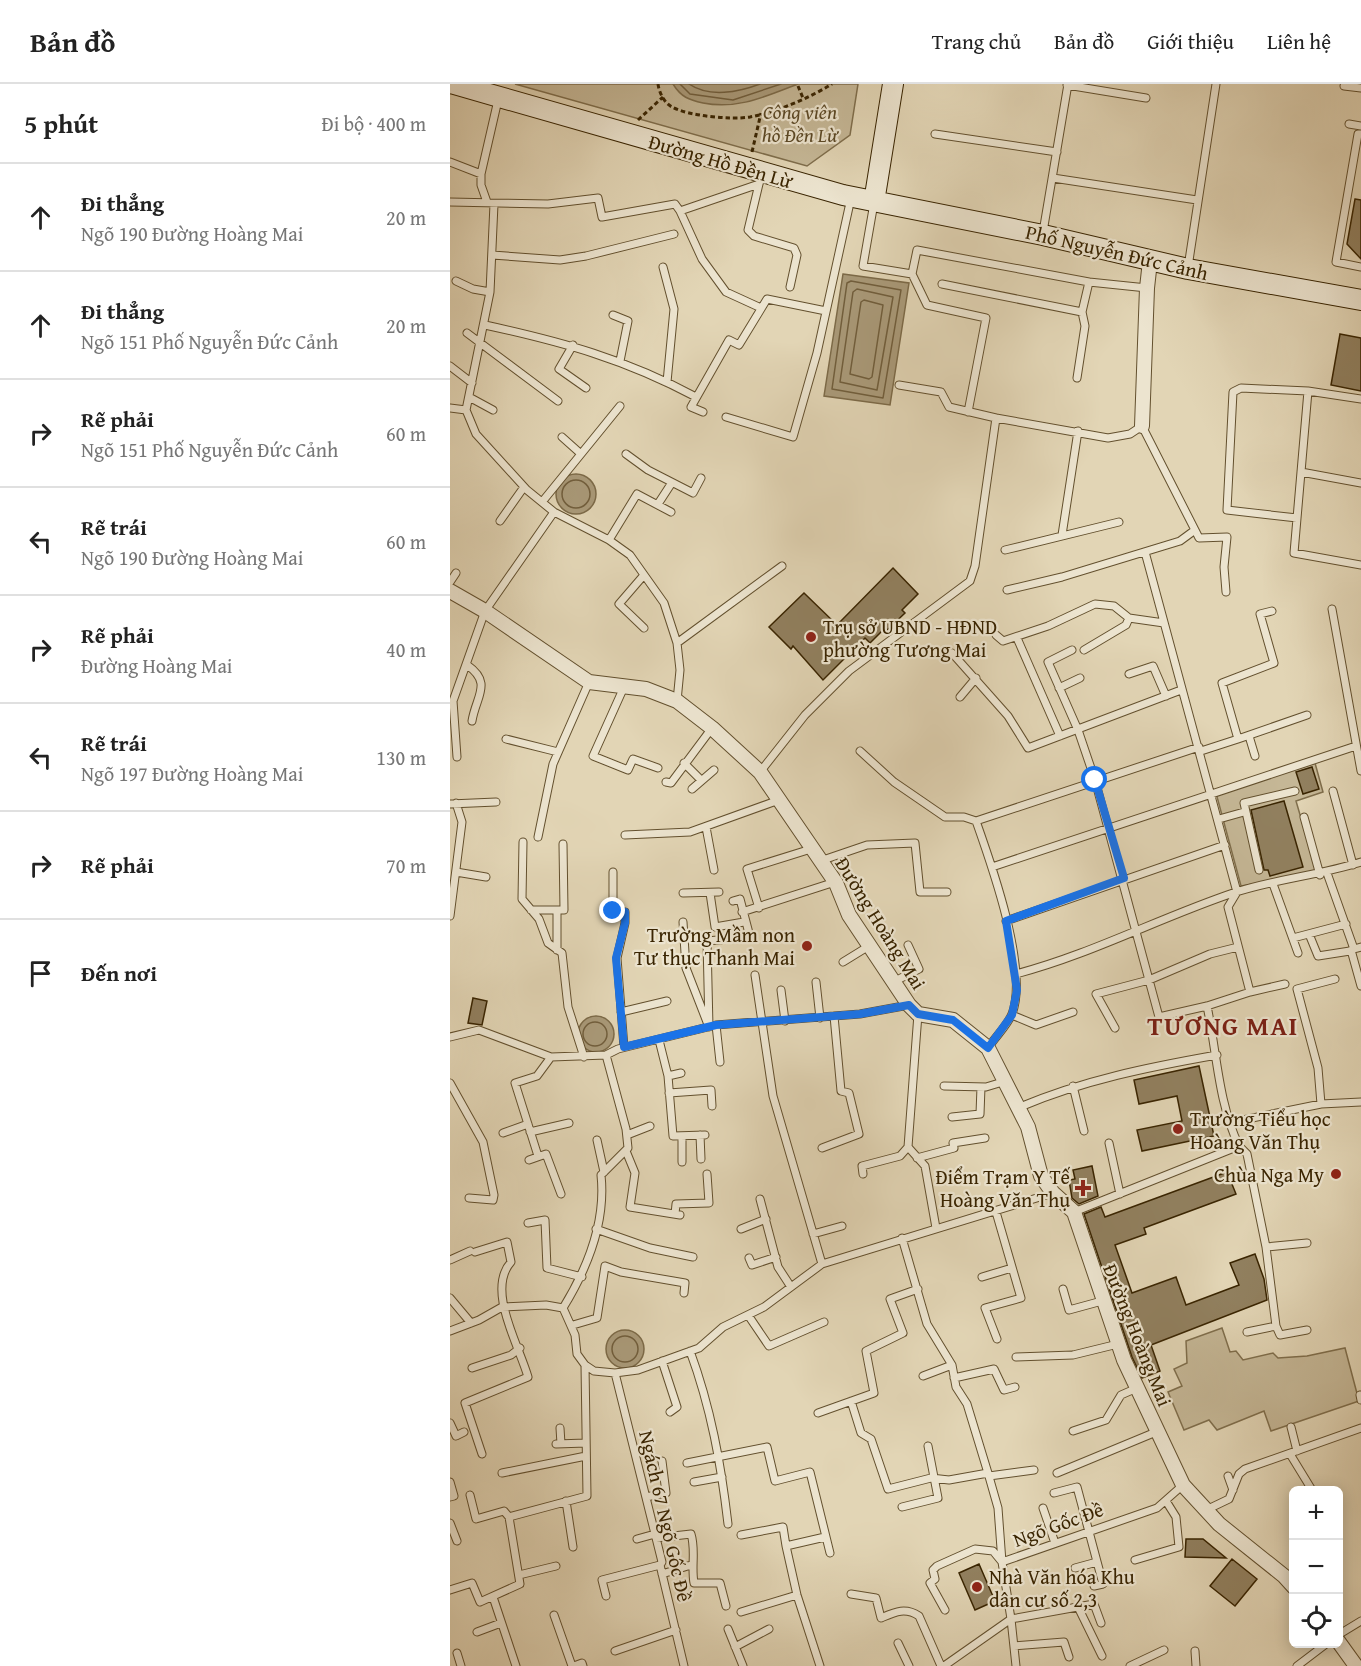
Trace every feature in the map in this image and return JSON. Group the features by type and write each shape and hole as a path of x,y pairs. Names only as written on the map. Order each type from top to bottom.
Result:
{"street":[{"name":"Đường Hồ Đền Lừ","path":"454,84 757,171 874,202"},
{"path":"874,202 893,84"},
{"name":"Phố Nguyễn Đức Cảnh","path":"874,202 1043,235 1188,269 1361,300"},
{"path":"1142,426 1150,261"},
{"name":"Đường Hoàng Mai","path":"450,591 484,611 589,682 646,689 677,701 712,728 760,772 835,882 849,915 914,1010 953,1020 988,1048 1020,1107 1028,1127 1041,1176 1053,1193 1074,1212 1118,1344 1156,1432 1183,1485 1206,1510 1289,1583"},
{"path":"1343,1648 1354,1665"}],"lane":[{"path":"1188,269 1216,84"},
{"path":"1043,235 1068,85 1146,98"},
{"path":"1344,86 1361,88"},
{"path":"498,97 481,174 481,185 490,203 492,255 490,292 466,410 476,434 524,488 554,512 609,540 630,555 664,603 677,643 680,670 677,701"},
{"path":"1349,124 1361,126"},
{"path":"935,134 1057,152"},
{"path":"1361,135 1358,134 1336,262 1361,267"},
{"path":"450,162 481,174"},
{"path":"680,211 757,171"},
{"path":"757,171 748,230 754,236 795,248 797,255 790,287"},
{"path":"1053,178 1197,200"},
{"path":"726,417 793,437 818,353 851,197"},
{"path":"450,202 548,204 598,198 602,217 675,204 702,259 726,292 761,308"},
{"path":"874,202 863,266 912,274"},
{"path":"492,255 560,260 586,256 674,234"},
{"path":"968,411 986,318 927,304 912,274 917,250 1089,282 1147,288"},
{"path":"663,267 674,309 667,381"},
{"path":"456,281 473,289 490,292"},
{"path":"1077,378 1085,326 1082,312 1089,282"},
{"path":"942,284 1082,312"},
{"path":"703,412 691,407 696,397 729,340 739,345 767,299 826,311"},
{"path":"613,315 628,321 620,361"},
{"path":"485,325 573,345 620,361 667,381 696,397"},
{"path":"467,333 558,401"},
{"path":"573,345 559,369 586,388"},
{"path":"450,366 472,383"},
{"path":"899,385 941,392 949,407 996,418 1118,438 1142,426 1199,538 1227,537 1224,567 1226,592"},
{"path":"1297,518 1227,510 1233,392 1240,388 1308,391 1361,399"},
{"path":"1308,391 1294,553 1361,565"},
{"path":"469,397 493,410"},
{"path":"542,502 620,406"},
{"path":"450,408 466,410"},
{"path":"760,772 806,715 849,671 970,581 975,566 996,418"},
{"path":"1062,535 1078,431"},
{"path":"562,437 581,454"},
{"path":"626,454 671,484 693,493 701,478"},
{"path":"1301,472 1361,483"},
{"path":"658,504 671,484"},
{"path":"500,521 524,488"},
{"path":"609,540 637,494 671,512"},
{"path":"457,757 453,701 484,611 554,512"},
{"path":"1005,550 1119,522"},
{"path":"1007,590 1180,541 1195,530"},
{"path":"1145,552 1181,690 1212,792 1237,892 1228,907 1250,992"},
{"path":"677,643 751,592 782,566"},
{"path":"450,582 456,573"},
{"path":"644,575 619,604 644,628"},
{"path":"996,635 1003,641 1017,638 1095,604 1114,606 1129,618 1164,623"},
{"path":"1332,609 1361,768"},
{"path":"1239,739 1222,683 1274,663 1260,614 1272,611"},
{"path":"1084,650 1126,625 1129,618"},
{"path":"1017,638 1060,736"},
{"path":"1072,650 1048,662 1078,730 1095,780 1124,878 1159,1017 1285,984"},
{"path":"952,653 1008,716 1028,748 1181,690"},
{"path":"467,665 478,673 483,684 472,721"},
{"path":"1129,674 1153,666 1166,696"},
{"path":"960,697 976,678"},
{"path":"1059,688 1080,678"},
{"path":"538,837 553,764 589,682"},
{"path":"624,687 593,756 628,770 633,759 658,768"},
{"path":"860,751 894,782 945,817 976,821 1095,780 1249,736 1307,715"},
{"path":"666,782 671,783 712,728"},
{"path":"1249,736 1255,756"},
{"path":"506,739 558,752"},
{"path":"992,867 1108,826 1356,746"},
{"path":"684,763 701,780"},
{"path":"692,789 714,770"},
{"path":"1258,870 1244,803 1295,791"},
{"path":"1016,974 1051,964 1137,928 1237,892 1324,874 1357,864 1334,791"},
{"path":"626,835 690,832 779,800"},
{"path":"450,916 462,822 453,803 496,802"},
{"path":"1219,819 1245,812"},
{"path":"1304,817 1324,874 1355,949 1361,986"},
{"path":"976,821 992,867 1006,921 1017,990 1012,1015 988,1048"},
{"path":"706,826 714,870"},
{"path":"523,843 522,899 539,919 548,943 562,952 568,1007 584,1057"},
{"path":"820,861 867,845 915,843 920,892 947,892"},
{"path":"531,910 564,910 563,844"},
{"path":"1006,921 1124,878 1225,845"},
{"path":"759,908 747,869 811,849"},
{"path":"456,872 486,877"},
{"path":"613,872 613,911 625,912 625,923 616,958 624,1047"},
{"path":"742,912 835,882"},
{"path":"1273,884 1298,952"},
{"path":"683,892 719,892"},
{"path":"710,893 715,927 744,922"},
{"path":"720,1062 712,1026 707,942 750,937 744,922 740,899 733,901"},
{"path":"556,910 557,950"},
{"path":"683,922 686,968 712,1026"},
{"path":"1293,938 1346,924"},
{"path":"1309,934 1318,956 1355,949"},
{"path":"893,982 919,969 908,945"},
{"path":"843,962 869,946"},
{"path":"1114,1028 1096,994 1149,980 1210,954 1238,947"},
{"path":"755,975 773,1096 822,1264"},
{"path":"1321,1104 1316,1059 1297,989 1335,979"},
{"path":"816,982 820,1018"},
{"path":"781,990 785,1021"},
{"path":"621,1012 667,1001"},
{"path":"1207,1006 1228,1123 1239,1146 1247,1154 1266,1247 1276,1326 1280,1335 1307,1330"},
{"path":"450,1037 479,1030 550,1057 584,1057 606,1055 624,1047 712,1026 914,1010 908,1147 900,1156 862,1166 863,1174"},
{"path":"1012,1015 1036,1025 1073,1012"},
{"path":"822,1148 859,1134 849,1093 841,1091 834,1016"},
{"path":"659,1040 668,1076 673,1136 702,1135 701,1159"},
{"path":"563,1308 582,1277 596,1229 603,1199 601,1175 628,1148 627,1135 606,1055"},
{"path":"1020,1107 1073,1086 1125,1071 1217,1055"},
{"path":"538,1156 515,1083 537,1076 550,1057"},
{"path":"668,1076 681,1073"},
{"path":"944,1086 981,1087 1006,1081"},
{"path":"450,1083 483,1142 494,1195 493,1200 469,1198"},
{"path":"1073,1086 1084,1131"},
{"path":"952,1117 981,1114 981,1087"},
{"path":"669,1093 711,1090 712,1107"},
{"path":"1228,1123 1321,1104 1361,1102"},
{"path":"503,1133 568,1123"},
{"path":"627,1135 650,1126"},
{"path":"682,1136 682,1161"},
{"path":"917,1158 954,1148 953,1143 985,1138"},
{"path":"597,1140 604,1172"},
{"path":"1109,1143 1120,1194"},
{"path":"1074,1212 1239,1146"},
{"path":"908,1147 925,1166 936,1228"},
{"path":"626,1151 635,1173 630,1207 678,1214 676,1204 709,1203 707,1174"},
{"path":"529,1160 546,1154 561,1194"},
{"path":"563,1308 573,1326 577,1354 585,1365 594,1371 615,1373 638,1370 699,1348 723,1327 748,1315 822,1264 1053,1193"},
{"path":"760,1199 778,1267 791,1287"},
{"path":"996,1212 1021,1298 985,1308 997,1339"},
{"path":"741,1229 766,1220"},
{"path":"528,1223 545,1221 547,1268 582,1277"},
{"path":"813,1234 842,1226"},
{"path":"596,1229 650,1248 693,1257"},
{"path":"902,1238 927,1324 952,1365 956,1387 967,1404 989,1474 998,1508 1002,1562"},
{"path":"450,1260 472,1251 507,1242 511,1262 501,1280 502,1306 520,1348 528,1377 465,1403 482,1454"},
{"path":"1266,1247 1307,1243"},
{"path":"749,1258 752,1265 776,1257"},
{"path":"573,1326 597,1318 605,1266 621,1272 685,1283 684,1293"},
{"path":"982,1277 1011,1268"},
{"path":"818,1413 874,1393 866,1351 903,1334 890,1299 918,1289"},
{"path":"1063,1289 1069,1310 1102,1301"},
{"path":"450,1298 471,1323"},
{"path":"450,1331 471,1323 502,1306 546,1305 563,1308"},
{"path":"748,1315 769,1346 824,1322"},
{"path":"1247,1332 1276,1326"},
{"path":"1016,1356 1073,1355 1118,1344"},
{"path":"472,1368 511,1355 520,1348"},
{"path":"690,1351 706,1395 720,1457 728,1524"},
{"path":"662,1362 677,1407 670,1412"},
{"path":"509,1517 587,1496 585,1365"},
{"path":"923,1376 952,1365"},
{"path":"954,1378 994,1369 1004,1390 1015,1387"},
{"name":"Ngách 67 Ngõ Gốc Đề","path":"615,1373 656,1536 662,1562 660,1565 684,1666"},
{"path":"1073,1431 1106,1420 1121,1395 1137,1388"},
{"path":"851,1401 861,1433 871,1439 888,1489 931,1478 1034,1470"},
{"path":"450,1423 456,1436 464,1432"},
{"path":"1291,1426 1294,1453 1310,1486"},
{"path":"560,1428 558,1444 586,1443"},
{"path":"1206,1510 1229,1499 1239,1474 1245,1469 1361,1428"},
{"path":"1057,1473 1156,1432"},
{"path":"902,1507 939,1498 928,1446"},
{"path":"687,1463 767,1448 775,1481 810,1472 830,1553"},
{"path":"502,1473 586,1456"},
{"path":"646,1497 666,1492 662,1461"},
{"path":"1228,1476 1233,1490"},
{"path":"694,1482 722,1477"},
{"path":"450,1482 454,1496 450,1497"},
{"name":"Ngõ Gốc Đề","path":"1017,1666 1002,1562 1157,1508 1183,1485"},
{"path":"1054,1493 1077,1487 1103,1584 1094,1586"},
{"path":"450,1590 472,1583 480,1602 520,1584 509,1517 504,1511 476,1519 470,1495"},
{"path":"1135,1560 1179,1547 1176,1517 1166,1500"},
{"path":"566,1502 573,1547"},
{"path":"1043,1508 1055,1543"},
{"path":"450,1523 457,1541"},
{"path":"741,1535 783,1527 797,1595 820,1666"},
{"path":"637,1539 691,1534 695,1546 691,1565 694,1583 720,1583 726,1606"},
{"path":"786,1546 825,1537"},
{"path":"945,1610 930,1583 935,1579 933,1570 937,1566 975,1549 993,1551 1002,1562"},
{"path":"1075,1568 1097,1562"},
{"path":"606,1596 602,1580 660,1565"},
{"path":"662,1574 691,1565"},
{"path":"519,1575 556,1566"},
{"path":"851,1594 876,1598 882,1618 900,1610 919,1616 942,1666 1011,1619 1094,1604 1101,1623"},
{"path":"741,1612 797,1595"},
{"path":"493,1598 516,1666"},
{"path":"1078,1607 1102,1656"},
{"path":"554,1616 573,1666 583,1665"},
{"path":"1343,1632 1361,1621"},
{"path":"477,1632 501,1623"},
{"path":"728,1629 743,1666"},
{"path":"735,1647 769,1629"},
{"path":"615,1652 676,1630"},
{"path":"1014,1646 1064,1642 1069,1658"},
{"path":"898,1643 909,1666"},
{"path":"1297,1666 1321,1648"},
{"path":"1130,1666 1164,1650"},
{"path":"1196,1651 1196,1666"},
{"path":"457,1653 462,1666"}],"path":[{"path":"658,84 663,97 671,107 726,118 761,113 804,98 832,84"},
{"path":"798,86 804,98"},
{"path":"635,124 663,97"},
{"path":"757,171 761,113"}],"green space":[{"name":"Công viên hồ Đền Lừ","path":"515,84 858,84 850,135 807,166"},
{"path":"1315,763 1323,792 1296,801 1317,873 1241,886 1216,793"},
{"path":"1222,1328 1230,1352 1236,1351 1243,1360 1273,1353 1278,1358 1307,1356 1345,1348 1359,1401 1271,1431 1264,1411 1217,1430 1209,1420 1184,1430 1168,1392 1182,1386 1174,1369 1187,1363 1186,1341"}],"water":[{"path":"673,84 798,84 752,101 716,105 689,99 682,95"},
{"path":"843,274 909,283 890,405 824,396"},
{"path":"576,474 584,475 590,480 595,486 595,502 590,508 584,513 576,514 568,513 562,508 557,502 556,494 557,486 562,480 568,475"},
{"path":"596,1016 609,1021 614,1034 609,1047 596,1052 583,1047 578,1034 583,1021"},
{"path":"625,1330 639,1335 644,1349 639,1363 625,1368 611,1363 606,1349 611,1335"}],"building":[{"path":"1355,199 1361,200 1361,259 1347,244"},
{"path":"1340,334 1361,338 1361,391 1331,385"},
{"path":"893,568 918,594 902,610 905,613 884,633 882,631 870,643 865,638 823,680 793,646 791,649 769,627 804,593 837,625"},
{"path":"1312,767 1319,789 1303,794 1296,772"},
{"path":"1284,801 1303,867 1270,876 1268,870 1264,870 1251,810"},
{"path":"473,998 487,1001 482,1025 468,1023"},
{"path":"1199,1066 1214,1136 1142,1151 1137,1130 1182,1121 1177,1096 1139,1104 1134,1080"},
{"name":"Điểm Trạm Y Tế Hoàng Văn Thụ","path":"1092,1166 1098,1196 1079,1204 1072,1198 1069,1180 1075,1179 1073,1170"},
{"path":"1227,1172 1236,1194 1144,1228 1146,1234 1115,1245 1132,1293 1176,1277 1186,1305 1239,1285 1230,1263 1255,1254 1264,1279 1267,1300 1151,1345 1160,1371 1142,1378 1132,1357 1084,1214 1101,1207 1105,1217"},
{"path":"1186,1539 1203,1539 1226,1558 1185,1557"},
{"path":"1232,1559 1257,1579 1235,1606 1210,1586"},
{"name":"Nhà Văn hóa Khu dân cư số 2,3","path":"979,1564 995,1601 975,1610 959,1573"}],"place":[{"name":"Trụ sở UBND - HĐND phường Tương Mai","path":"811,637"},
{"name":"Trường Mầm non Tư thục Thanh Mai","path":"807,946"},
{"name":"Trường Tiểu học Hoàng Văn Thụ","path":"1178,1129"},
{"name":"Chùa Nga My","path":"1336,1174"},
{"name":"Điểm Trạm Y Tế Hoàng Văn Thụ","path":"1083,1188"},
{"name":"Nhà Văn hóa Khu dân cư số 2,3","path":"977,1587"}],"district":[{"name":"TƯƠNG MAI","path":"1223,1025"}],"route":[{"path":"613,911 625,912 625,923 616,958 624,1047 716,1025 860,1014 909,1005 918,1014 953,1020 988,1048 1012,1015 1017,990 1016,969 1006,921 1124,878 1095,780"}]}
